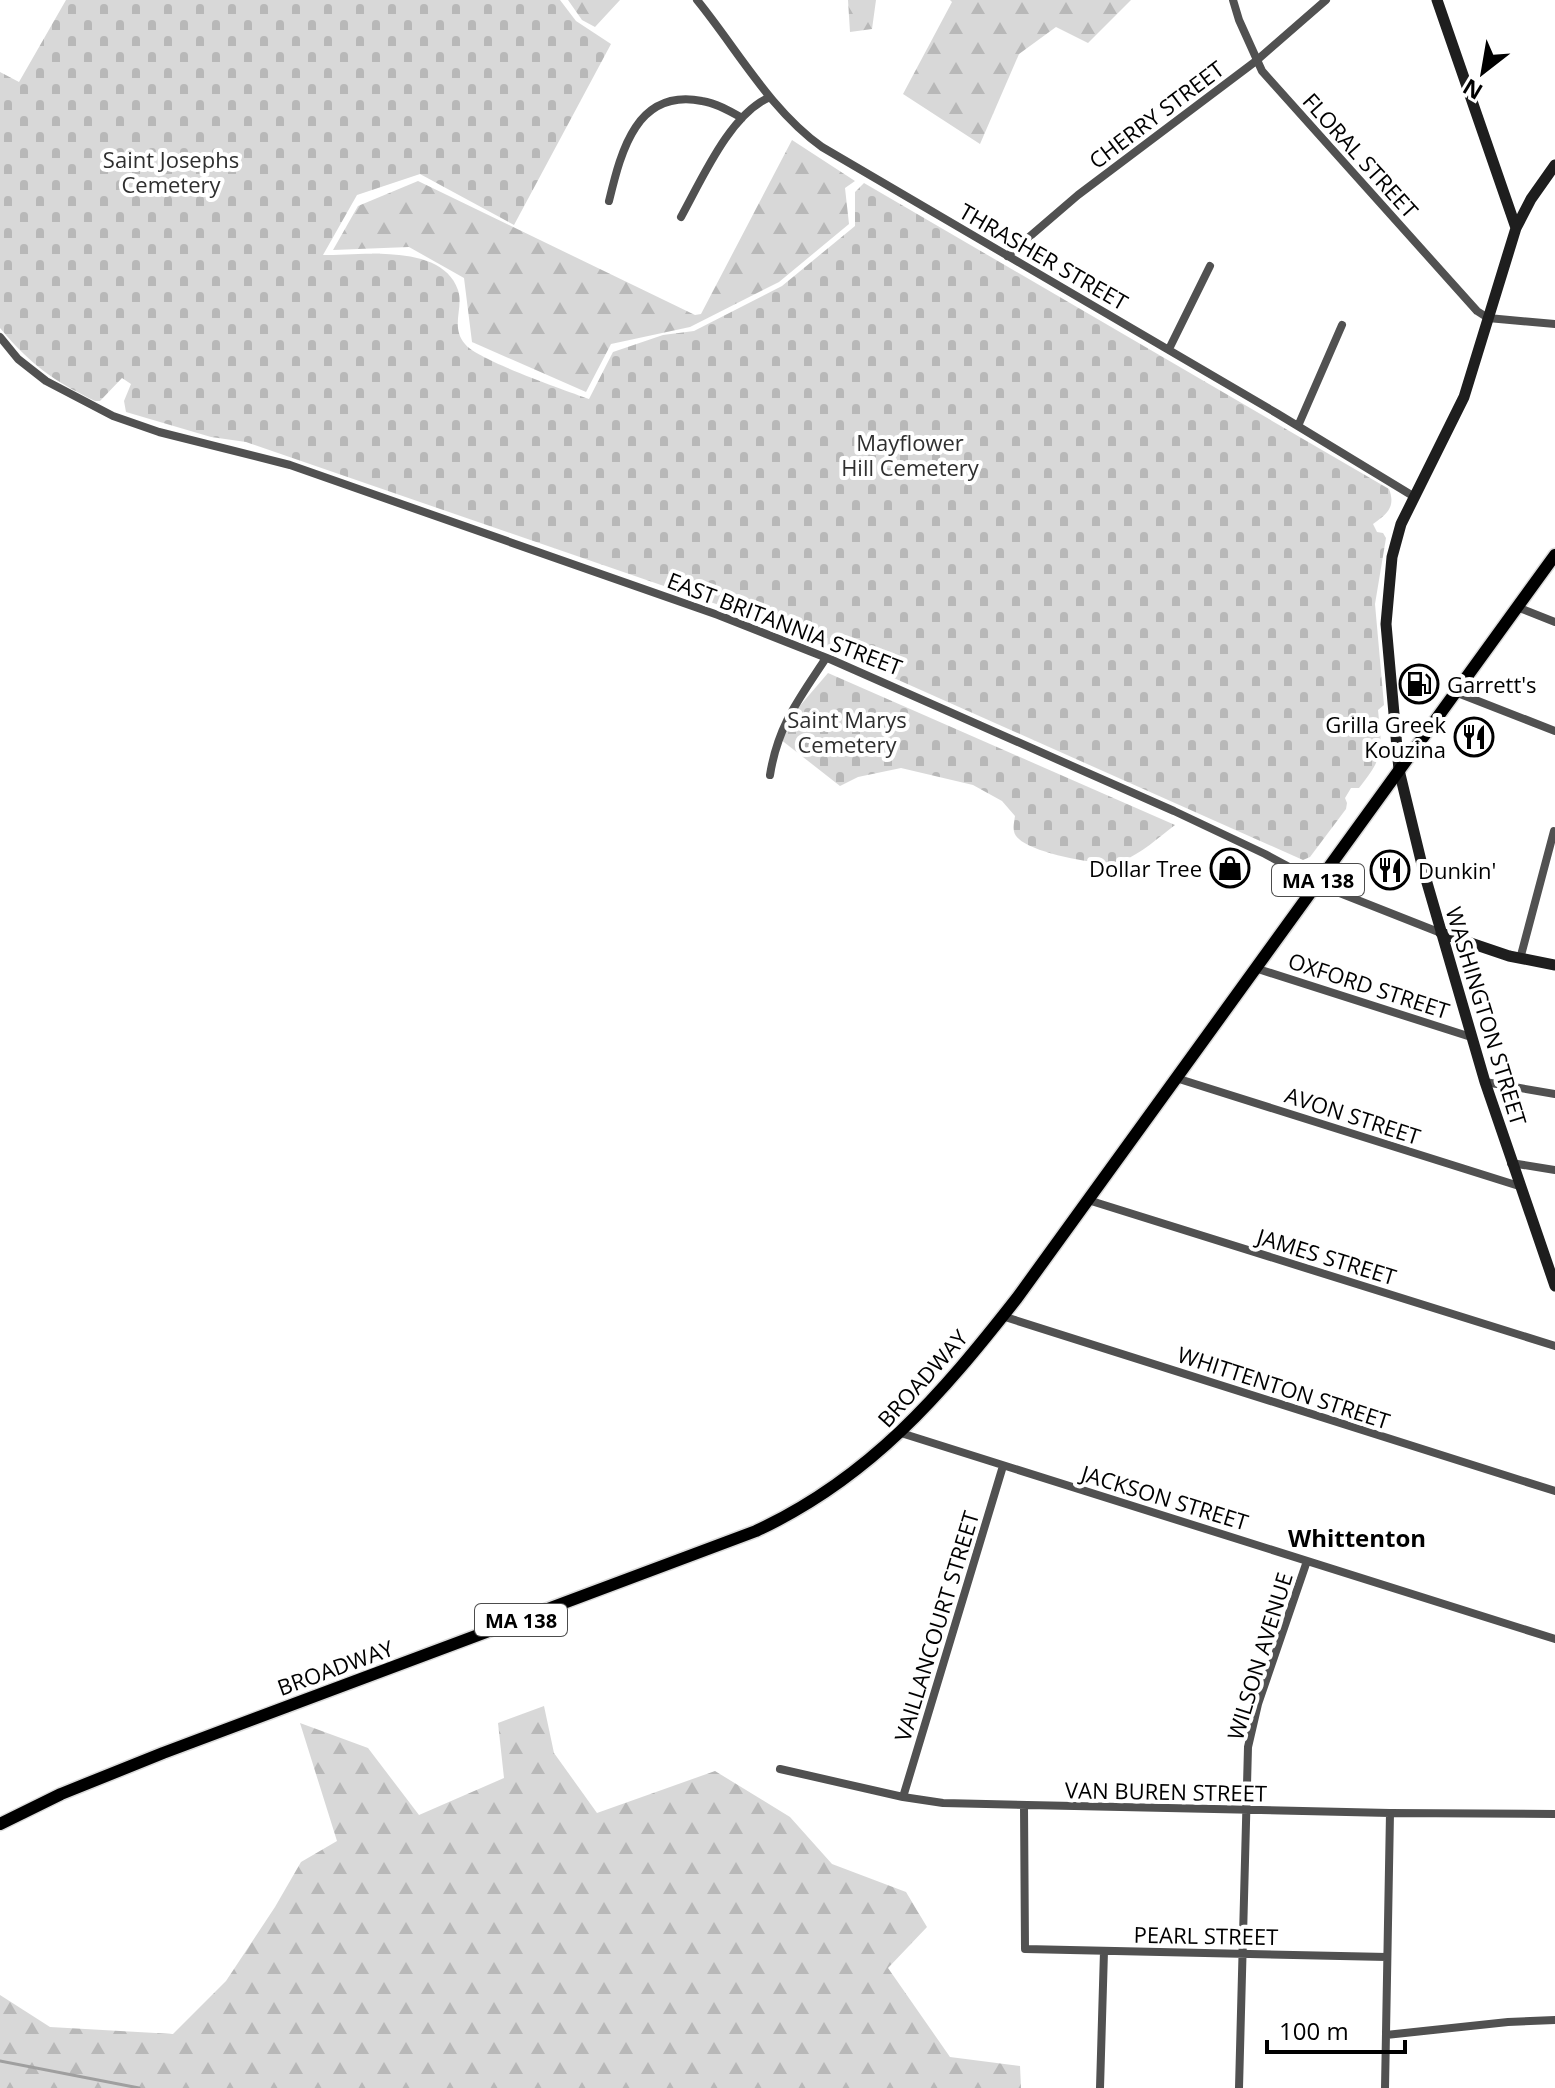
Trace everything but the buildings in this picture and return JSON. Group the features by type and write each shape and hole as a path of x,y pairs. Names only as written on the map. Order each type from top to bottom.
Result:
{"main road":[{"name":"BROADWAY","path":"0,1824 61,1794 166,1752 756,1531 790,1514 843,1480 901,1433 1002,1316 1555,555"}],"street":[{"name":"THRASHER STREET","path":"697,0 770,97 822,147 1169,349 1413,496"},
{"name":"FLORAL STREET","path":"1233,0 1256,61 1297,112 1477,311 1488,318"},
{"name":"CHERRY STREET","path":"1007,256 1078,195 1256,61 1326,0"},
{"path":"1437,0 1516,228"},
{"path":"681,217 712,162 742,118 754,105 770,97"},
{"path":"609,201 626,143 635,126 650,111 667,102 690,99 710,103 742,118"},
{"name":"WASHINGTON STREET","path":"1555,165 1531,199 1516,228 1464,397 1413,496 1394,547 1386,624 1399,770 1471,1037 1555,1286"},
{"path":"1169,349 1210,266"},
{"path":"1488,318 1555,324"},
{"path":"1298,426 1342,325"},
{"name":"EAST BRITANNIA STREET","path":"0,337 18,359 46,381 113,416 172,436 290,465 718,615 826,658 1174,811 1332,890 1441,933 1520,959 1555,965"},
{"path":"1517,607 1555,622"},
{"path":"770,775 774,749 783,726 826,658"},
{"path":"1455,692 1555,731"},
{"path":"1520,959 1554,831"},
{"name":"OXFORD STREET","path":"1255,968 1471,1037"},
{"name":"AVON STREET","path":"1176,1078 1519,1186"},
{"path":"1485,1082 1555,1094"},
{"path":"1511,1163 1555,1170"},
{"name":"JAMES STREET","path":"1088,1200 1555,1346"},
{"name":"WHITTENTON STREET","path":"1002,1316 1555,1491"},
{"name":"JACKSON STREET","path":"901,1433 1555,1639"},
{"name":"VAILLANCOURT STREET","path":"903,1797 1003,1466"},
{"name":"WILSON AVENUE","path":"1239,2088 1246,1767 1252,1726 1307,1561"},
{"name":"VAN BUREN STREET","path":"780,1769 943,1803 1555,1814"},
{"name":"PEARL STREET","path":"1024,1806 1025,1949 1387,1957"},
{"path":"1385,2088 1390,1813"},
{"path":"1100,2088 1104,1951"},
{"path":"1386,2035 1555,2020"}],"green space":[{"name":"Mayflower Hill Cemetery","path":"66,0 560,0 576,21 611,44 514,225 420,174 357,195 323,255 399,255 436,265 449,275 458,290 458,330 465,344 503,366 589,399 613,352 663,335 694,331 782,286 855,226 855,192 864,183 1389,489 1389,510 1373,524 1377,532 1383,533 1386,538 1375,604 1384,705 1378,710 1381,744 1374,768 1359,788 1351,788 1345,798 1346,809 1310,857 1303,860 768,622 246,442 211,437 126,412 124,401 131,384 122,378 100,401 66,386 32,362 0,328 0,72 19,82"},
{"path":"568,0 620,0 595,27 582,20"},
{"path":"848,0 876,0 872,29 850,32"},
{"path":"950,0 1131,0 1088,43 1056,27 1019,54 980,144 903,94 952,2"},
{"path":"792,140 855,181 845,188 849,224 779,282 690,327 611,344 586,392 472,342 464,278 409,247 333,250 358,206 418,181 695,315 701,314"},
{"name":"Saint Marys Cemetery","path":"828,673 1175,825 1143,850 1122,861 1085,861 1038,849 1019,839 1015,834 1015,816 1002,801 973,785 901,768 858,777 840,786 780,739 792,715"},
{"path":"544,1706 554,1753 597,1813 715,1771 790,1817 832,1864 906,1892 927,1927 888,1968 950,2057 1020,2066 1021,2088 0,2088 0,1995 50,2027 173,2034 226,1981 301,1862 337,1841 300,1723 368,1748 419,1815 504,1778 498,1723"}],"waterway":[{"path":"0,2061 139,2088"}],"place":[{"name":"Garrett's","path":"1419,684"},
{"name":"Grilla Greek Kouzina","path":"1474,737"},
{"name":"Dollar Tree","path":"1230,868"},
{"name":"Dunkin'","path":"1390,870"}],"district":[{"name":"Whittenton","path":"1357,1537"}],"park label":[{"name":"Saint Josephs Cemetery","path":"171,172"}]}
